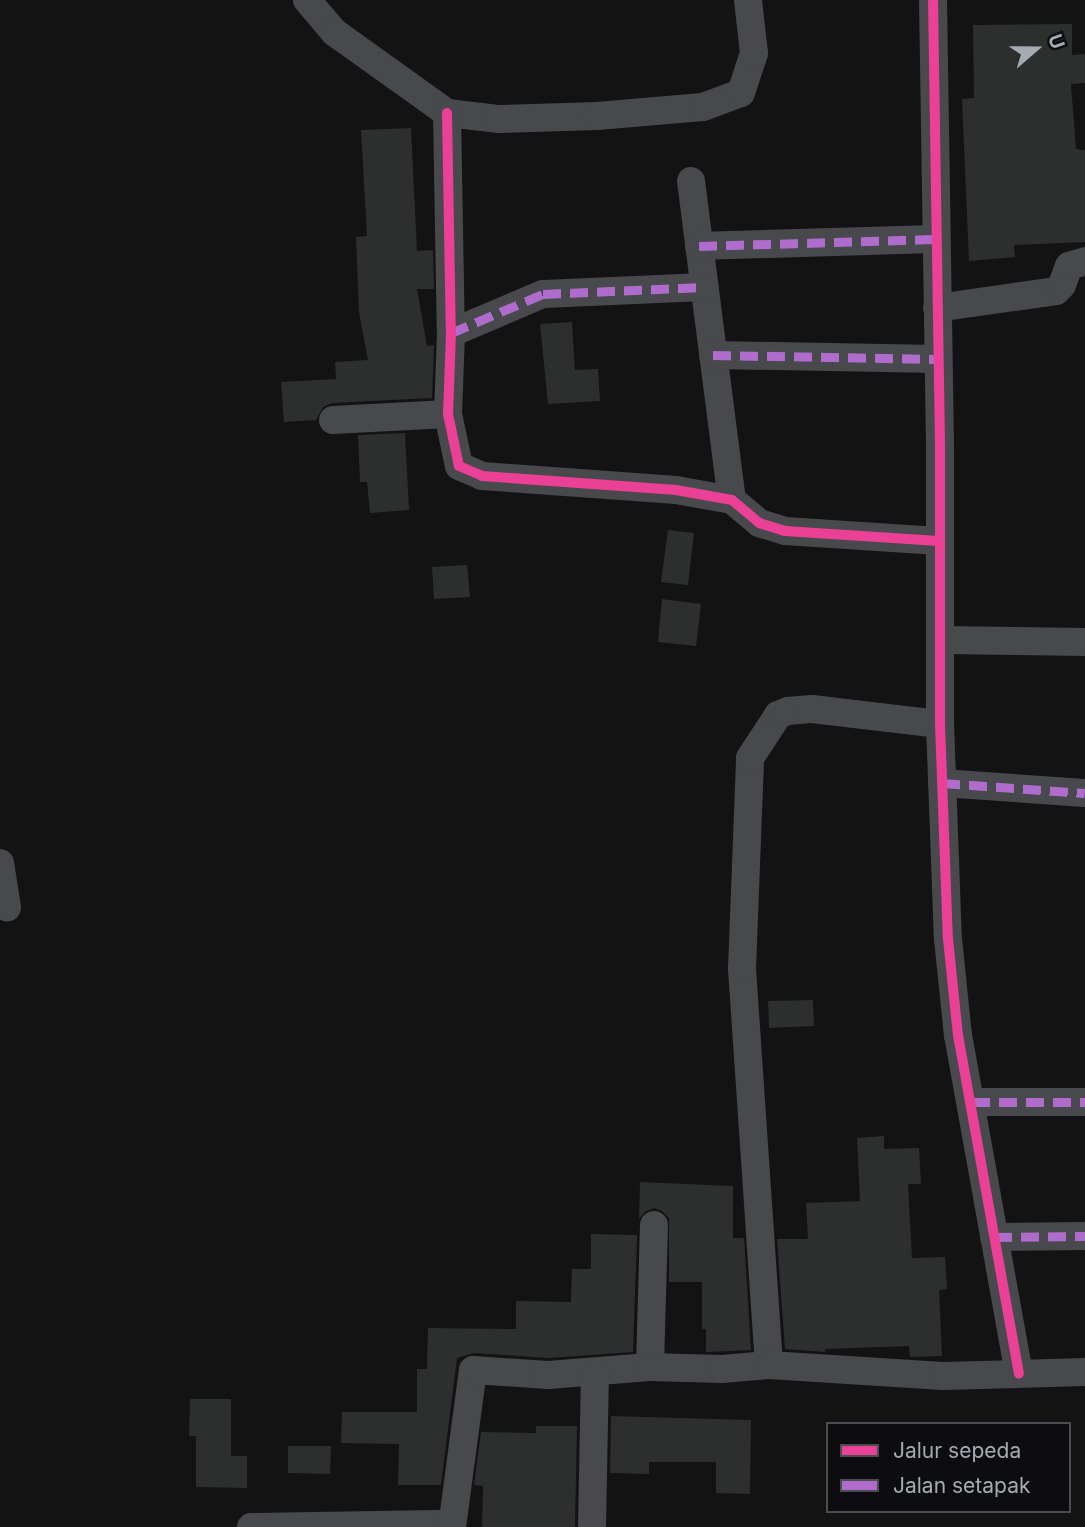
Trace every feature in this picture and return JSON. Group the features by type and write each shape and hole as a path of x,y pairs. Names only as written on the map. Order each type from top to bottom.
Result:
{"street":[{"path":"307,0 334,32 447,113 498,119 597,116 704,107 741,93 754,53 748,0"},
{"path":"933,0 940,724 948,939 958,1035 972,1102 1018,1374"},
{"path":"447,113 451,333 448,414 459,466 482,476 676,490 732,500 759,523 785,531 939,541"},
{"path":"691,181 732,500"},
{"path":"699,246 935,239"},
{"path":"937,308 1056,292 1062,285 1069,266 1085,261"},
{"path":"451,333 543,294 704,286"},
{"path":"713,355 938,359"},
{"path":"333,420 448,414"},
{"path":"941,640 1085,642"},
{"path":"769,1365 742,969 750,758 778,715 788,711 813,709 940,724"},
{"path":"942,783 1085,793"},
{"path":"0,863 7,908"},
{"path":"972,1102 1085,1102"},
{"path":"650,1367 654,1225"},
{"path":"994,1237 1085,1236"},
{"path":"251,1527 452,1526 473,1370 548,1375 650,1367 722,1369 769,1365 943,1376 1085,1372"},
{"path":"592,1527 596,1372"}],"building":[{"path":"1072,24 1072,55 1085,54 1085,83 1071,84 1076,149 1085,150 1085,242 1014,245 1015,257 969,261 962,99 974,98 973,25"},
{"path":"411,128 417,251 433,250 434,289 417,289 427,346 434,345 432,398 332,403 323,407 316,420 284,422 281,382 336,379 335,362 368,360 359,312 356,237 367,236 361,130"},
{"path":"572,322 575,370 598,369 600,401 548,404 540,324"},
{"path":"405,433 409,510 370,513 367,482 360,482 358,435"},
{"path":"668,530 694,533 688,585 661,582"},
{"path":"467,565 470,597 434,599 432,567"},
{"path":"662,599 701,604 696,646 658,642"},
{"path":"813,1000 814,1026 769,1028 768,1001"},
{"path":"884,1136 884,1149 919,1148 921,1184 908,1184 912,1258 945,1257 947,1289 939,1290 942,1356 910,1357 909,1346 825,1349 825,1352 785,1349 777,1239 808,1239 806,1203 860,1201 857,1138"},
{"path":"640,1182 733,1186 733,1238 744,1238 751,1350 706,1352 706,1329 702,1329 702,1282 669,1282 669,1218 654,1208 646,1211 639,1219"},
{"path":"591,1234 637,1235 633,1352 548,1358 474,1353 457,1358 441,1485 398,1485 399,1444 341,1443 342,1412 417,1412 417,1369 427,1369 428,1328 516,1329 516,1301 571,1302 572,1269 591,1269"},
{"path":"190,1399 231,1399 231,1456 247,1456 247,1488 196,1487 196,1436 189,1436"},
{"path":"611,1416 751,1420 750,1494 716,1493 716,1462 649,1462 649,1474 610,1473"},
{"path":"536,1426 577,1426 575,1527 482,1527 483,1486 474,1485 481,1432 536,1433"},
{"path":"288,1446 331,1446 330,1474 288,1473"}],"marked path":[{"path":"699,246 935,239"},
{"path":"451,333 543,294 704,287"},
{"path":"713,355 938,359"},
{"path":"942,783 1085,793"},
{"path":"972,1102 1085,1102"},
{"path":"994,1237 1085,1236"}],"cycle path":[{"path":"933,0 940,450 940,724 948,939 958,1035 1019,1374"},
{"path":"447,113 451,333 448,414 459,466 482,476 676,490 732,500 759,523 785,531 939,541"}]}
